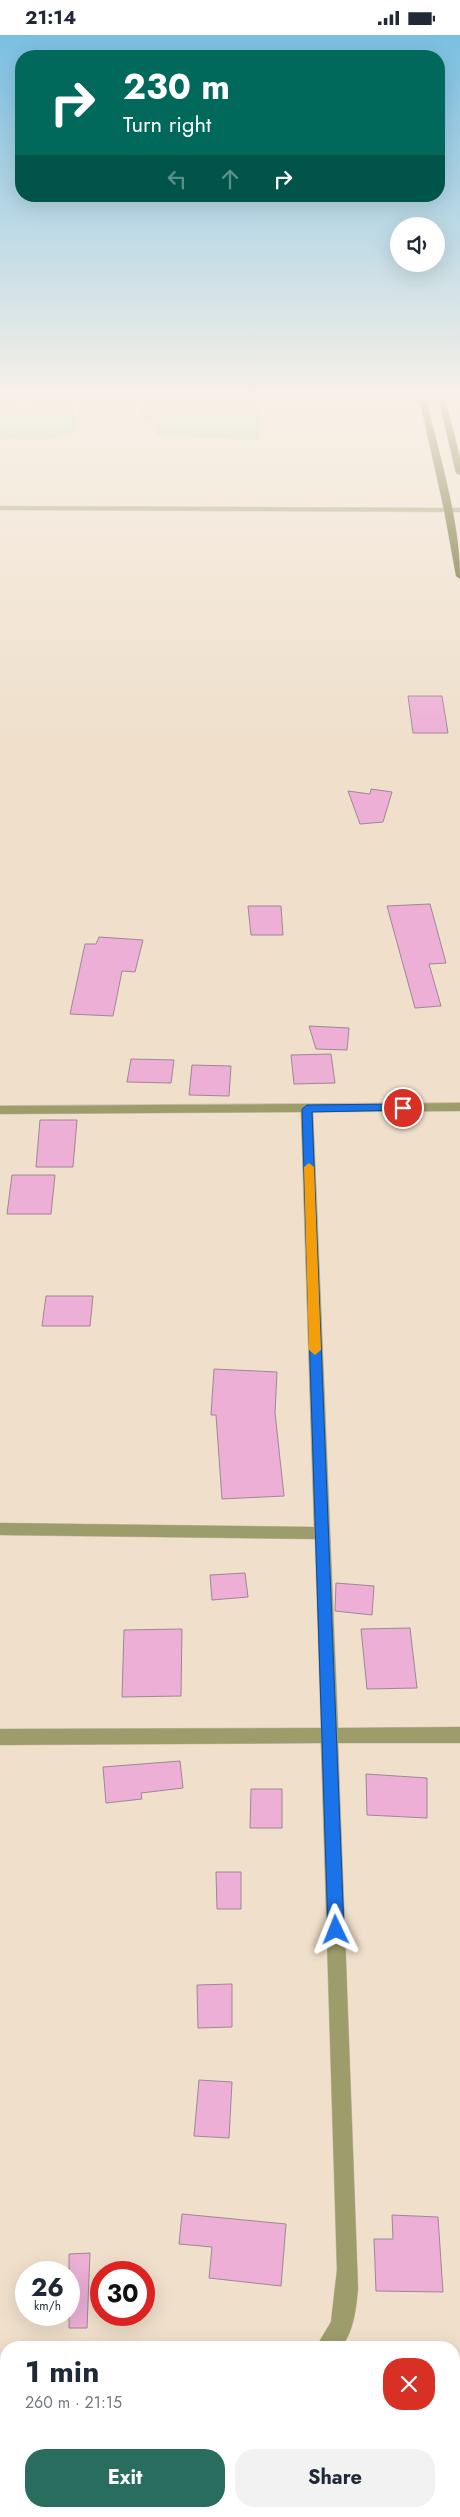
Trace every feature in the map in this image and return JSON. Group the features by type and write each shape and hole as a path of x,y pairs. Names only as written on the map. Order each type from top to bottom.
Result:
{"highway":[{"path":"449,513 460,576"}],"street":[{"path":"0,1111 460,1107"},
{"path":"307,1109 347,2222 347,2295 345,2317 331,2341"},
{"path":"0,1529 321,1533"},
{"path":"0,1737 460,1735"}],"building":[{"path":"408,696 442,696 448,733 413,733"},
{"path":"371,789 392,792 383,822 360,824 348,791 370,794"},
{"path":"430,904 446,963 429,964 441,1006 415,1008 387,906"},
{"path":"248,906 281,906 283,935 251,935"},
{"path":"99,937 143,940 135,972 122,971 113,1016 70,1014 85,944 96,944"},
{"path":"309,1026 349,1028 347,1050 316,1049"},
{"path":"331,1054 335,1083 294,1084 291,1055"},
{"path":"131,1059 174,1060 171,1083 127,1082"},
{"path":"192,1065 231,1066 229,1096 189,1095"},
{"path":"40,1120 77,1120 73,1167 36,1167"},
{"path":"12,1175 55,1175 51,1214 7,1214"},
{"path":"46,1296 93,1296 90,1326 42,1326"},
{"path":"214,1369 277,1372 275,1413 284,1496 222,1499 216,1415 211,1415"},
{"path":"245,1573 248,1597 212,1600 210,1575"},
{"path":"336,1583 374,1586 372,1615 335,1611"},
{"path":"410,1628 417,1688 367,1689 361,1629"},
{"path":"182,1629 181,1696 122,1697 124,1630"},
{"path":"180,1761 183,1788 141,1793 142,1799 106,1803 103,1767"},
{"path":"366,1774 427,1778 427,1818 367,1815"},
{"path":"251,1789 282,1789 282,1828 250,1828"},
{"path":"216,1872 241,1872 241,1909 217,1909"},
{"path":"232,1984 232,2027 198,2028 197,1985"},
{"path":"199,2080 232,2082 229,2138 194,2136"},
{"path":"182,2214 286,2224 281,2286 209,2278 212,2247 179,2244"},
{"path":"392,2215 438,2217 443,2292 376,2291 374,2239 393,2239"},
{"path":"90,2253 87,2328 69,2328 69,2326 80,2326 80,2261 69,2261 69,2254"}],"slow traffic":[{"path":"309,1167 315,1350"}],"route":[{"path":"336,1930 307,1109 403,1108"}]}
